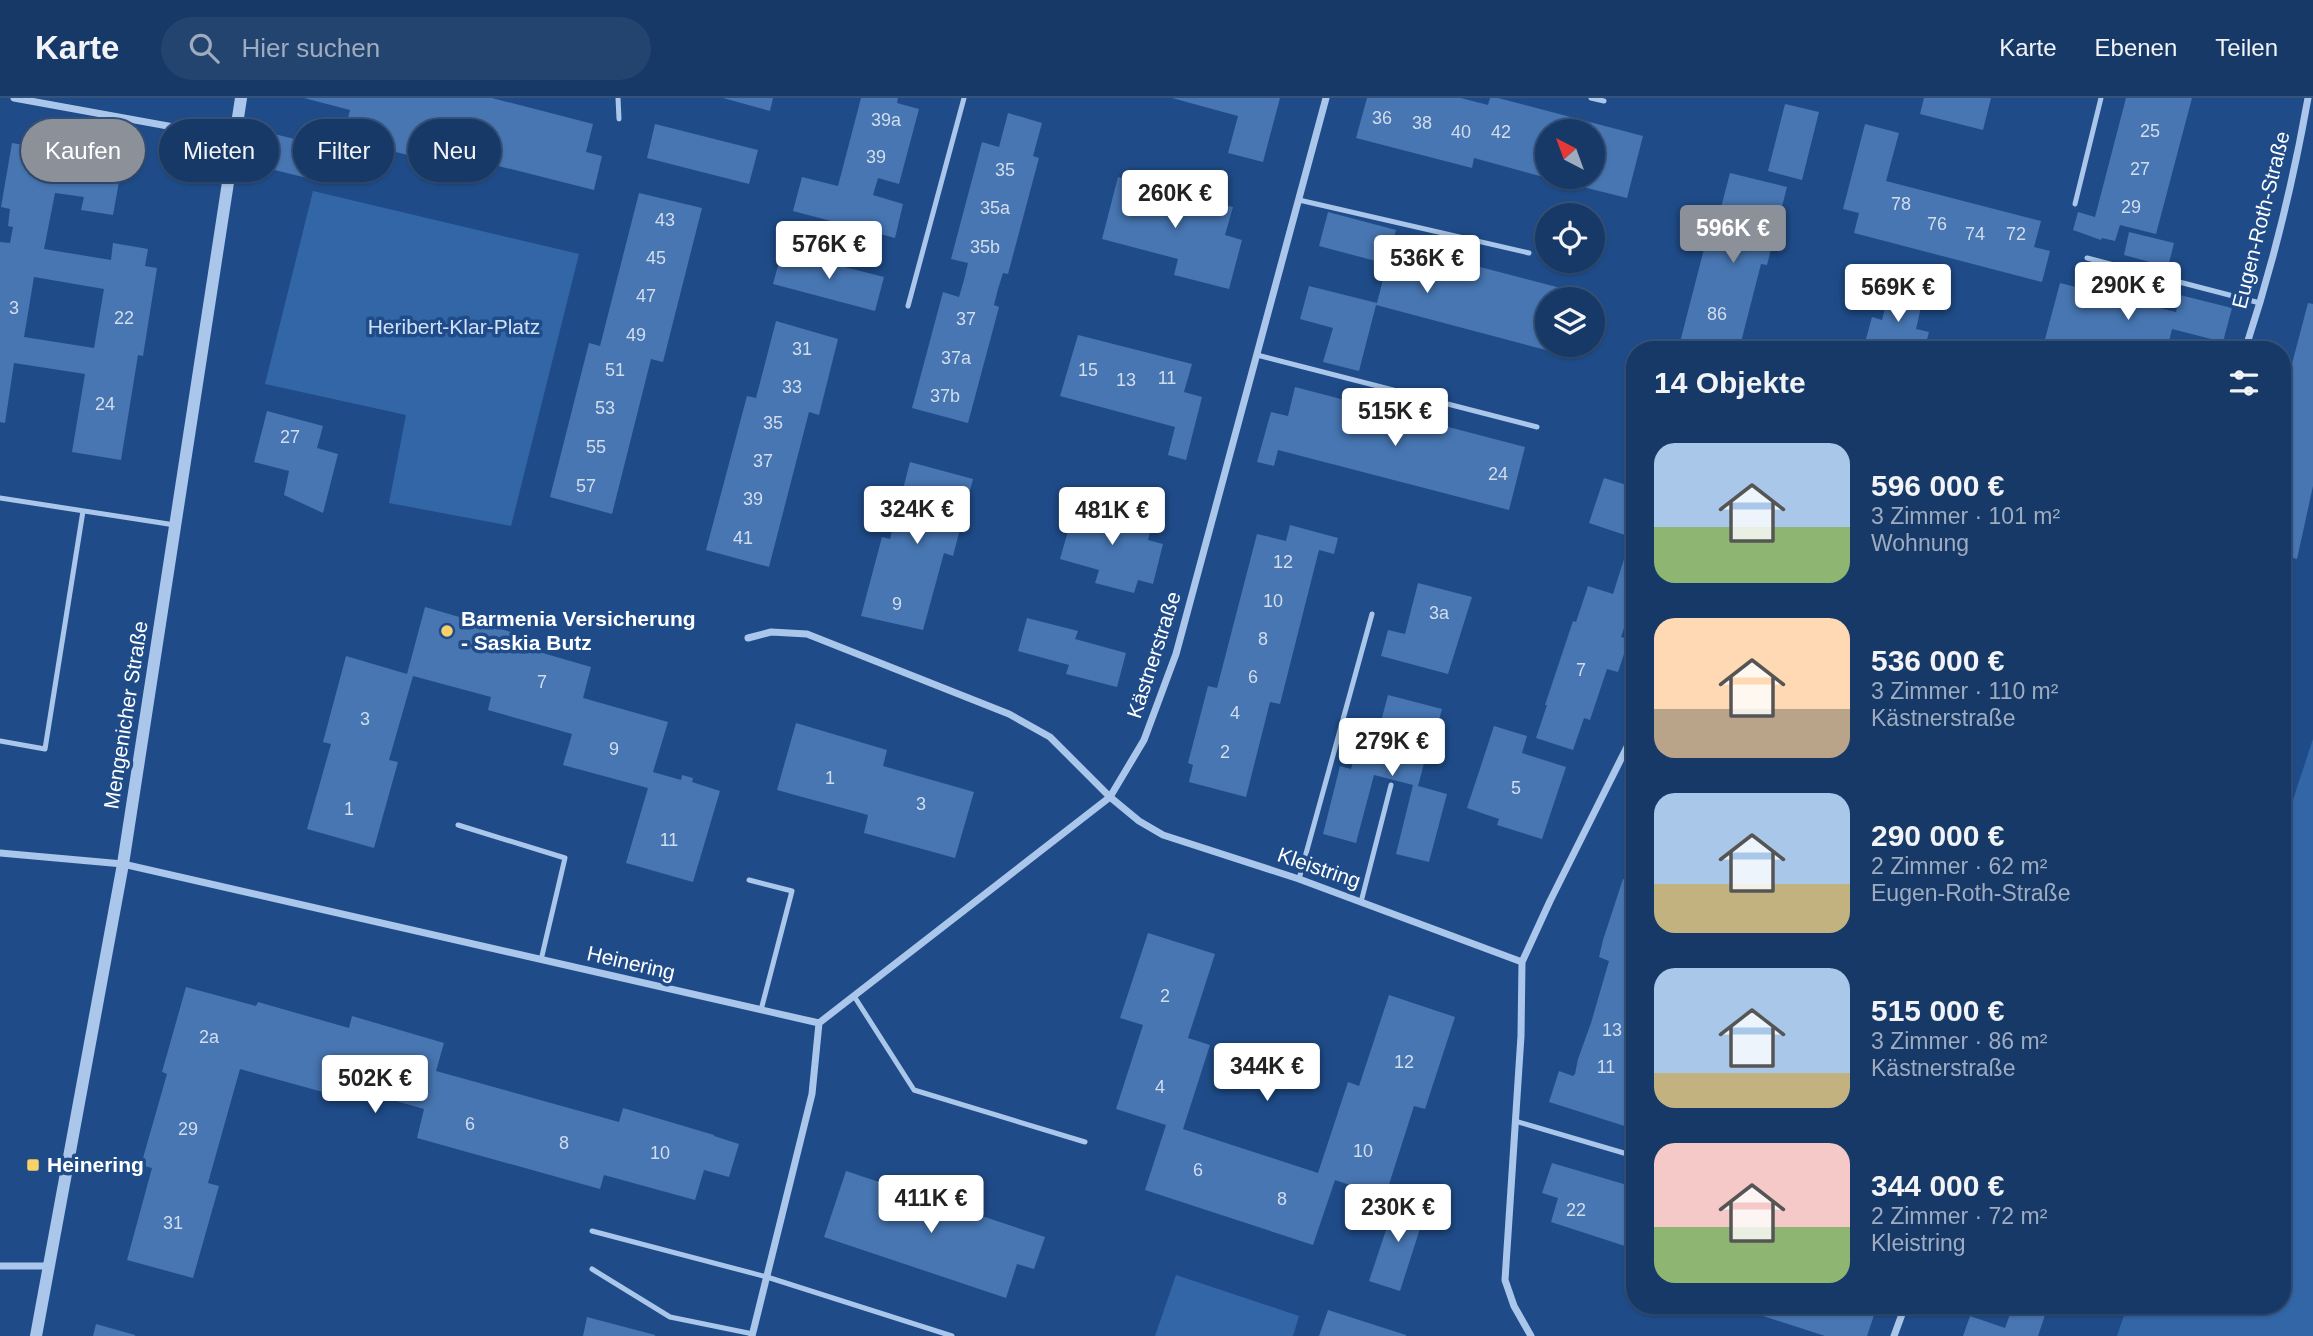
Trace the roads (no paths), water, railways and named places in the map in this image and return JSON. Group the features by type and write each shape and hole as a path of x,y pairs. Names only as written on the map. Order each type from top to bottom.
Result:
{"street":[{"path":"14,98 159,124"},
{"name":"Mengenicher Straße","path":"237,119 241,98"},
{"name":"Kästnerstraße","path":"1110,797 1144,740 1176,654 1326,98"},
{"name":"Eugen-Roth-Straße","path":"2248,341 2296,165 2308,98"},
{"name":"Mengenicher Straße","path":"36,1336 123,864 227,182"},
{"name":"Kleistring","path":"748,638 771,632 807,634 1009,714 1050,737 1110,797 1139,821 1163,835 1299,879 1522,962"},
{"path":"1531,1336 1514,1306 1505,1280 1521,1036 1522,962 1626,749"},
{"path":"752,1335 812,1094 819,1023 1110,797"},
{"name":"Heinering","path":"0,853 123,864 819,1023"},
{"path":"0,1266 48,1265"},
{"path":"1894,1336 1902,1314"}],"lane":[{"path":"618,98 619,119"},
{"path":"908,306 964,98"},
{"path":"1591,98 1604,101"},
{"path":"2074,204 2101,98"},
{"path":"1299,200 1529,253"},
{"path":"2087,258 2260,303"},
{"path":"1257,355 1536,427"},
{"path":"0,498 175,525"},
{"path":"0,741 45,749 83,511"},
{"path":"1299,879 1372,614"},
{"path":"1361,902 1391,785"},
{"path":"458,825 565,858 541,960"},
{"path":"749,880 792,891 761,1010"},
{"path":"854,996 914,1090 1085,1142"},
{"path":"1515,1121 1626,1154"},
{"path":"592,1231 767,1277 952,1336"},
{"path":"593,1269 670,1317 752,1335"}],"place":[{"name":"Barmenia Versicherung - Saskia Butz","path":"447,631"},
{"name":"Heinering","path":"33,1165"}],"park label":[{"name":"Heribert-Klar-Platz","path":"454,327"}]}
